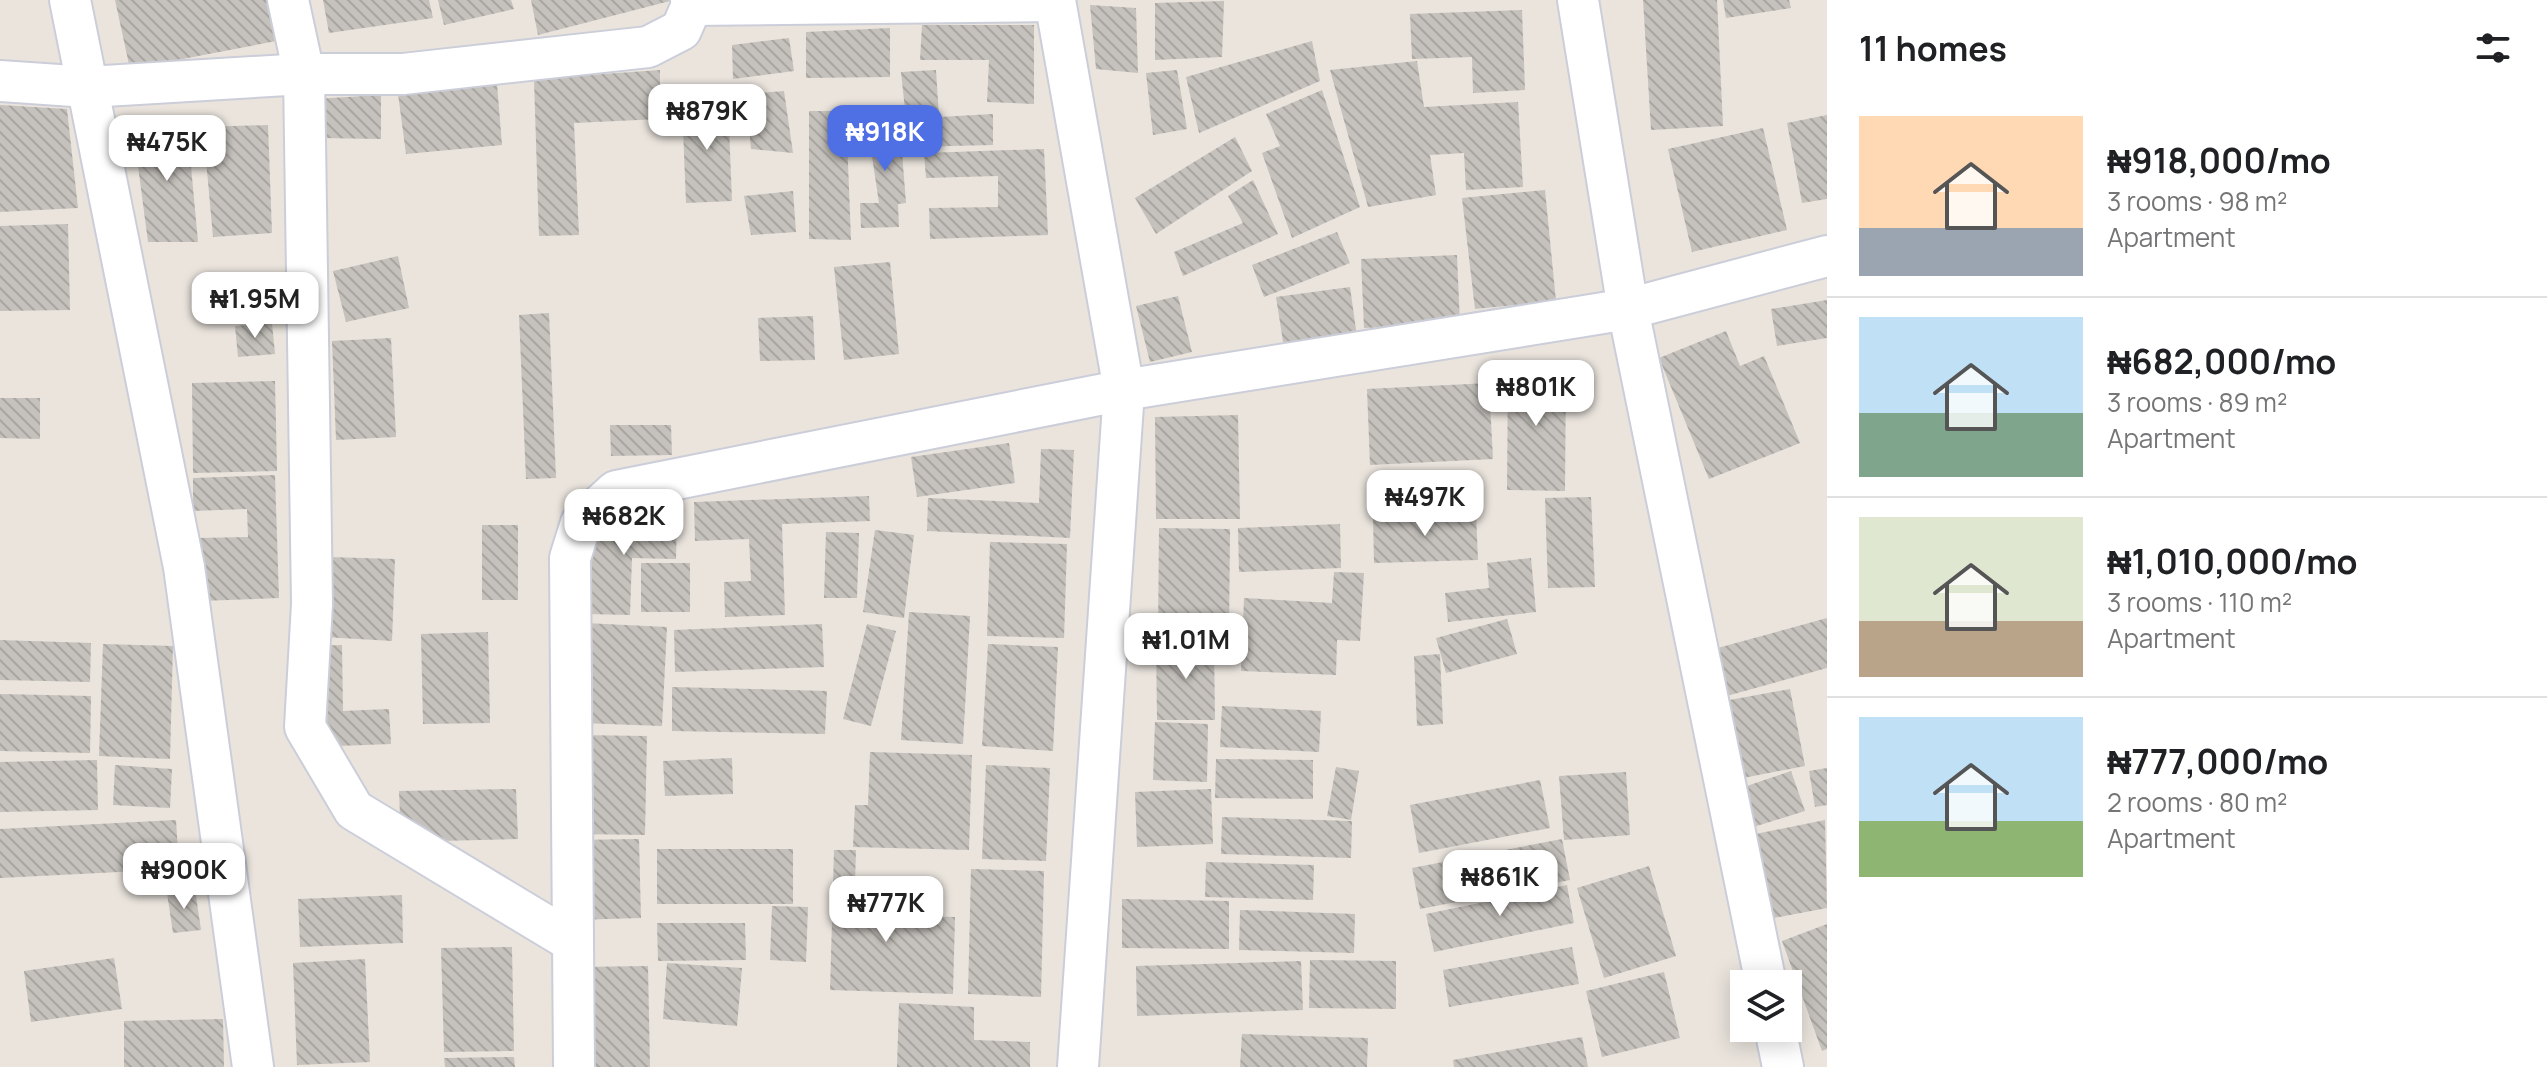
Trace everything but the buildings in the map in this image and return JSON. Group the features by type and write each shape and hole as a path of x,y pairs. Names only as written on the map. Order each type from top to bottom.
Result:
{"street":[{"path":"70,0 184,567 253,1067"},
{"path":"288,0 304,74 312,604 305,727 354,810 573,942"},
{"path":"1578,0 1628,309 1763,970"},
{"path":"0,81 88,87 304,74 403,74 648,47 681,30 692,3 1055,1 1124,390 1078,1067"},
{"path":"574,1067 570,558 581,523 616,491 1124,390 1628,309 1827,256"},
{"path":"1778,1042 1783,1067"}]}
